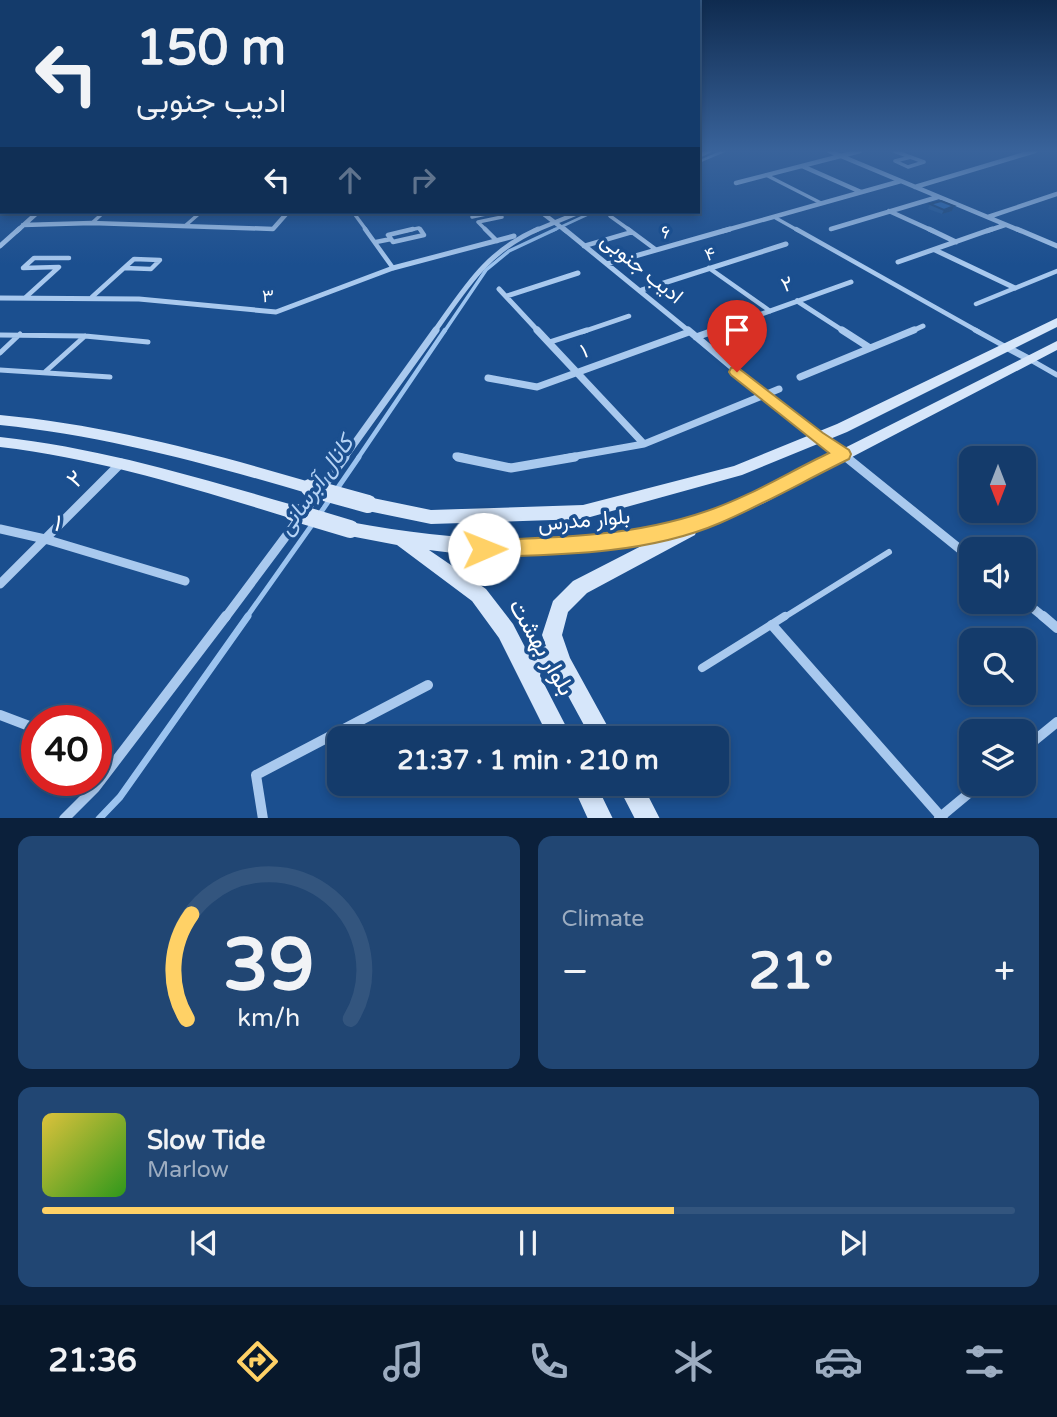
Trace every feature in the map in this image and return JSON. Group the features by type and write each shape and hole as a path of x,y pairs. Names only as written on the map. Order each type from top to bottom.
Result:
{"street":[{"path":"854,189 861,192"},
{"name":"۶","path":"607,264 871,189"},
{"path":"921,189 1057,246"},
{"path":"988,217 1057,194"},
{"path":"831,229 938,196"},
{"path":"888,211 957,242"},
{"path":"0,246 36,214"},
{"path":"23,225 92,223 273,229 286,214"},
{"path":"543,214 555,224"},
{"name":"۳","path":"0,298 92,298 276,312 393,268 555,224 576,214"},
{"name":"ادیب جنوبی","path":"555,224 642,290 688,332 817,438 843,454"},
{"path":"898,262 1006,225"},
{"path":"64,818 95,788 313,502 479,269 488,258 524,233"},
{"name":"۴","path":"642,290 786,244"},
{"path":"935,250 1015,288"},
{"path":"507,296 578,273"},
{"name":"۲","path":"696,337 851,282"},
{"path":"499,289 644,444"},
{"path":"797,301 870,348"},
{"name":"بلوار مدرس","path":"0,419 82,430 170,448 368,504 431,517 583,512 737,471 817,438 1057,322"},
{"path":"800,377 923,326"},
{"name":"۱","path":"488,378 537,387 688,332"},
{"name":"بلوار مدرس","path":"0,442 64,450 121,463 350,529 400,540 484,549 549,547 636,538 713,517 1057,345"},
{"path":"1006,347 1029,359"},
{"path":"456,456 511,468 644,444 779,389"},
{"path":"843,454 959,548"},
{"name":"۲","path":"0,584 121,463"},
{"name":"بلوار بهشت","path":"596,726 561,663 552,635 560,607 580,587 713,517"},
{"name":"۱","path":"0,529 45,539 185,581"},
{"name":"بلوار بهشت","path":"400,540 479,595 506,631 555,726"},
{"path":"1036,611 1057,628"},
{"path":"772,625 941,818 966,796"},
{"path":"530,678 529,668 534,659 543,654 553,656 561,663"},
{"path":"263,818 256,775 428,685"},
{"path":"0,715 21,723"},
{"path":"1036,739 1057,722"},
{"path":"590,796 601,818"},
{"path":"636,796 648,818"}],"lane":[{"path":"793,189 821,203"},
{"path":"92,223 102,214"},
{"path":"186,225 199,214"},
{"path":"355,214 393,268"},
{"path":"486,214 472,217 497,241"},
{"path":"478,222 502,217 498,214"},
{"path":"610,216 655,249"},
{"path":"774,217 1006,347"},
{"path":"376,242 391,239 393,242 424,235 419,228 388,235 391,239"},
{"path":"584,246 632,232"},
{"path":"26,297 69,258 34,258 23,268 59,267"},
{"path":"92,298 124,268 134,259 160,260 151,269 124,268"},
{"path":"709,268 770,311"},
{"path":"976,304 1057,271"},
{"path":"550,342 629,316"},
{"path":"0,353 20,334"},
{"path":"0,335 85,335 148,342"},
{"path":"45,372 85,335"},
{"path":"1029,359 1057,375"},
{"path":"0,370 110,377"},
{"path":"702,668 889,552"}],"building":[{"path":"941,201 954,206 944,210 930,204"}],"waterway":[{"name":"کانال آبرسانی","path":"552,231 589,214"},
{"name":"کانال آبرسانی","path":"444,332 486,270 509,251 556,229"},
{"name":"کانال آبرسانی","path":"358,458 445,330"},
{"name":"کانال آبرسانی","path":"337,489 359,457"},
{"name":"کانال آبرسانی","path":"319,515 330,499"},
{"name":"کانال آبرسانی","path":"246,618 314,522"},
{"name":"کانال آبرسانی","path":"100,818 120,797 248,616"}],"route":[{"path":"484,549 549,547 636,538 713,517 843,454 817,438 737,372"}]}
